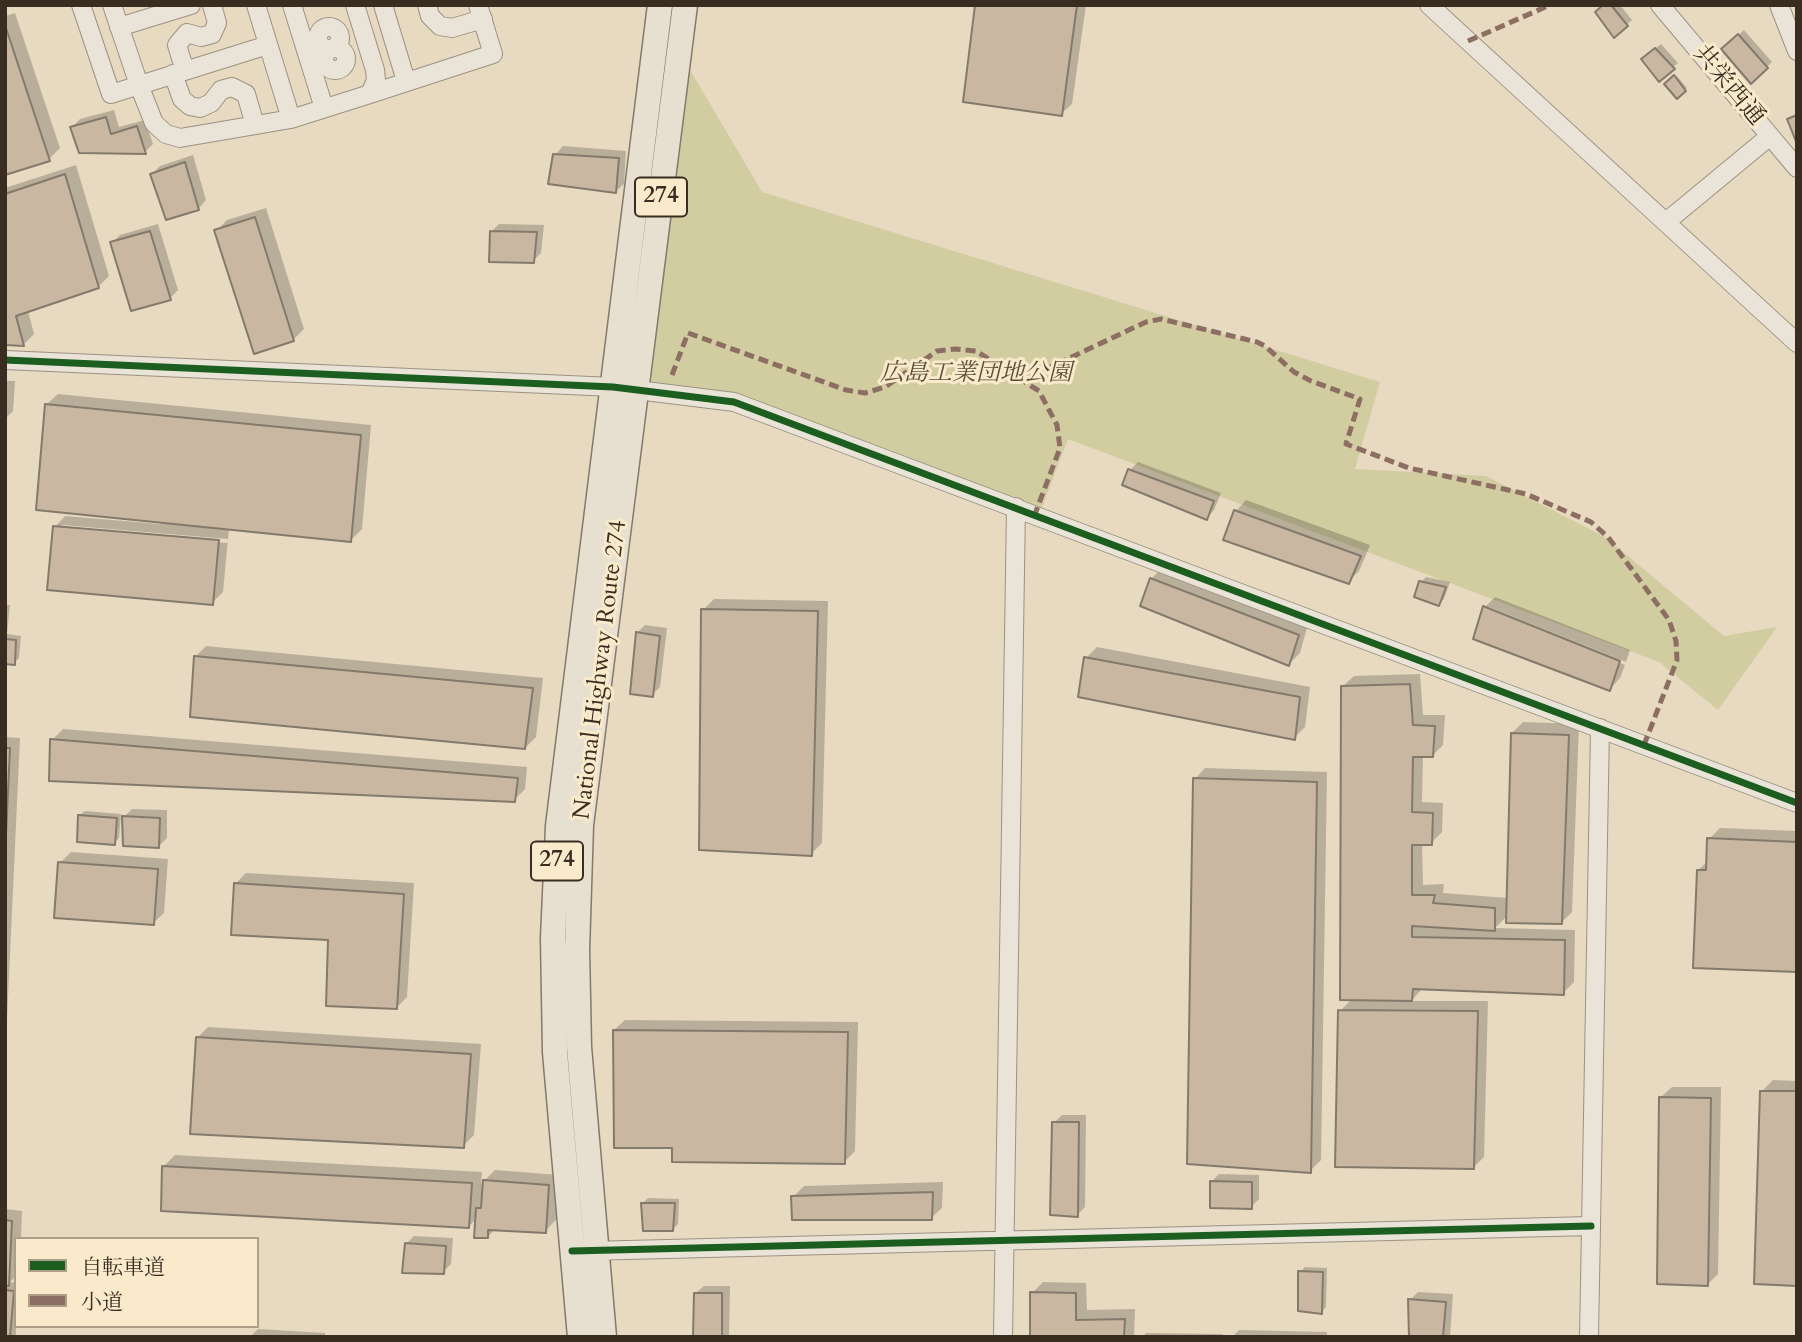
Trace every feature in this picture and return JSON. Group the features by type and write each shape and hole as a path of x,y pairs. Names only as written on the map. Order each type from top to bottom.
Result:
{"highway":[{"name":"National Highway Route 274","path":"624,388 660,5"},
{"name":"National Highway Route 274","path":"604,1337 584,1251 555,1052 554,913 558,826 685,5"},
{"name":"National Highway Route 274","path":"580,1337 584,1251"}],"street":[{"path":"81,5 111,94 268,45"},
{"path":"112,5 155,123 166,134 180,138 291,119 493,54 480,12 452,28 440,26 430,16 428,5"},
{"path":"119,27 157,10 191,5"},
{"path":"212,5 217,23 212,34 201,37 187,33 177,45 182,99 190,106 200,108 211,103 221,90 232,87 246,94 255,125"},
{"path":"256,5 291,119"},
{"path":"292,5 324,108"},
{"path":"355,5 375,70 376,80 370,94"},
{"path":"383,5 406,81"},
{"path":"1429,5 1797,343"},
{"name":"共栄西通","path":"1660,5 1797,168"},
{"path":"1779,5 1795,43"},
{"path":"349,101 338,69 346,63 346,56 336,41 362,28"},
{"path":"1666,222 1770,136"},
{"path":"5,360 624,388 734,402 1797,803"},
{"path":"1003,1337 1016,507"},
{"path":"1589,1337 1600,728"},
{"path":"584,1251 1591,1226"}],"green space":[{"name":"広島工業団地公園","path":"680,53 762,192 1380,382 1355,469 1486,476 1605,537 1724,636 1777,627 1718,710 1659,662 1068,439 1039,515 734,402 636,389"}],"building":[{"path":"975,5 1077,5 1062,116 963,102"},
{"path":"1603,5 1611,5 1628,26 1614,38 1595,12"},
{"path":"5,25 50,161 5,175"},
{"path":"1738,34 1768,68 1751,84 1721,49"},
{"path":"1655,48 1675,69 1659,82 1641,59"},
{"path":"1674,75 1686,91 1677,99 1664,84"},
{"path":"1797,115 1797,144 1787,119"},
{"path":"106,117 111,134 137,126 146,154 79,153 70,127"},
{"path":"553,154 619,158 616,193 548,184"},
{"path":"185,162 199,210 166,220 150,174"},
{"path":"65,174 99,288 16,316 24,346 5,345 5,194"},
{"path":"255,217 294,341 254,354 214,230"},
{"path":"150,231 171,300 131,311 110,242"},
{"path":"490,231 537,232 534,263 489,262"},
{"path":"45,404 361,435 351,542 36,510"},
{"path":"1128,469 1214,501 1207,520 1122,485"},
{"path":"1234,510 1361,556 1349,584 1223,540"},
{"path":"53,526 219,540 213,605 47,590"},
{"path":"1150,578 1299,635 1289,666 1140,606"},
{"path":"1419,581 1446,587 1439,606 1414,597"},
{"path":"1483,606 1620,661 1610,691 1473,639"},
{"path":"701,609 818,611 812,856 699,850"},
{"path":"636,632 660,636 653,697 630,694"},
{"path":"5,639 16,640 15,665 5,664"},
{"path":"194,656 533,688 525,749 190,717"},
{"path":"1084,657 1300,697 1295,740 1078,697"},
{"path":"1410,684 1413,725 1435,726 1433,757 1413,757 1412,812 1433,813 1432,845 1412,845 1412,895 1435,895 1433,903 1495,908 1495,931 1412,926 1412,937 1565,940 1564,995 1413,989 1412,1001 1340,1000 1341,686"},
{"path":"1511,733 1569,735 1562,924 1506,923"},
{"path":"50,739 518,778 515,802 49,781"},
{"path":"5,748 10,748 5,857"},
{"path":"1193,778 1317,782 1311,1173 1187,1164"},
{"path":"78,815 117,818 115,845 77,842"},
{"path":"122,816 160,818 159,848 123,846"},
{"path":"1707,838 1797,842 1797,972 1693,968 1697,870 1706,870"},
{"path":"58,862 158,869 154,925 54,918"},
{"path":"234,883 404,894 397,1009 326,1006 328,940 231,935"},
{"path":"1338,1010 1478,1011 1474,1169 1335,1167"},
{"path":"613,1030 848,1032 845,1164 672,1162 672,1148 614,1148"},
{"path":"196,1037 471,1054 464,1148 190,1134"},
{"path":"1760,1091 1797,1091 1797,1286 1754,1284"},
{"path":"1659,1097 1711,1098 1708,1286 1657,1284"},
{"path":"1052,1122 1079,1122 1078,1217 1050,1215"},
{"path":"162,1166 472,1183 469,1228 161,1211"},
{"path":"483,1180 549,1185 546,1233 488,1230 488,1238 474,1238 476,1208 481,1208"},
{"path":"1210,1181 1252,1182 1252,1209 1210,1208"},
{"path":"933,1192 932,1220 792,1220 791,1196"},
{"path":"641,1203 675,1203 673,1231 643,1231"},
{"path":"5,1220 12,1221 9,1286 5,1286"},
{"path":"405,1243 446,1246 444,1274 402,1273"},
{"path":"1298,1271 1323,1272 1322,1314 1298,1311"},
{"path":"5,1290 14,1291 10,1337 5,1337"},
{"path":"1030,1292 1076,1293 1076,1320 1125,1319 1124,1337 1030,1337"},
{"path":"694,1293 722,1293 722,1337 693,1337"},
{"path":"1408,1299 1446,1302 1443,1337 1409,1337"}],"marked path":[{"path":"1468,41 1550,5"},
{"path":"1014,375 1044,370 1146,322 1161,319 1257,342 1294,372 1360,399 1346,444 1409,468 1526,494 1591,522 1608,537 1669,620 1676,641 1677,660 1644,745"},
{"path":"672,375 688,333 846,390 865,393 885,387 937,351 976,351 1039,391 1057,425 1060,448 1035,514"}],"cycle path":[{"path":"5,360 613,387 734,402 1797,803"},
{"path":"572,1251 1591,1226"}]}
